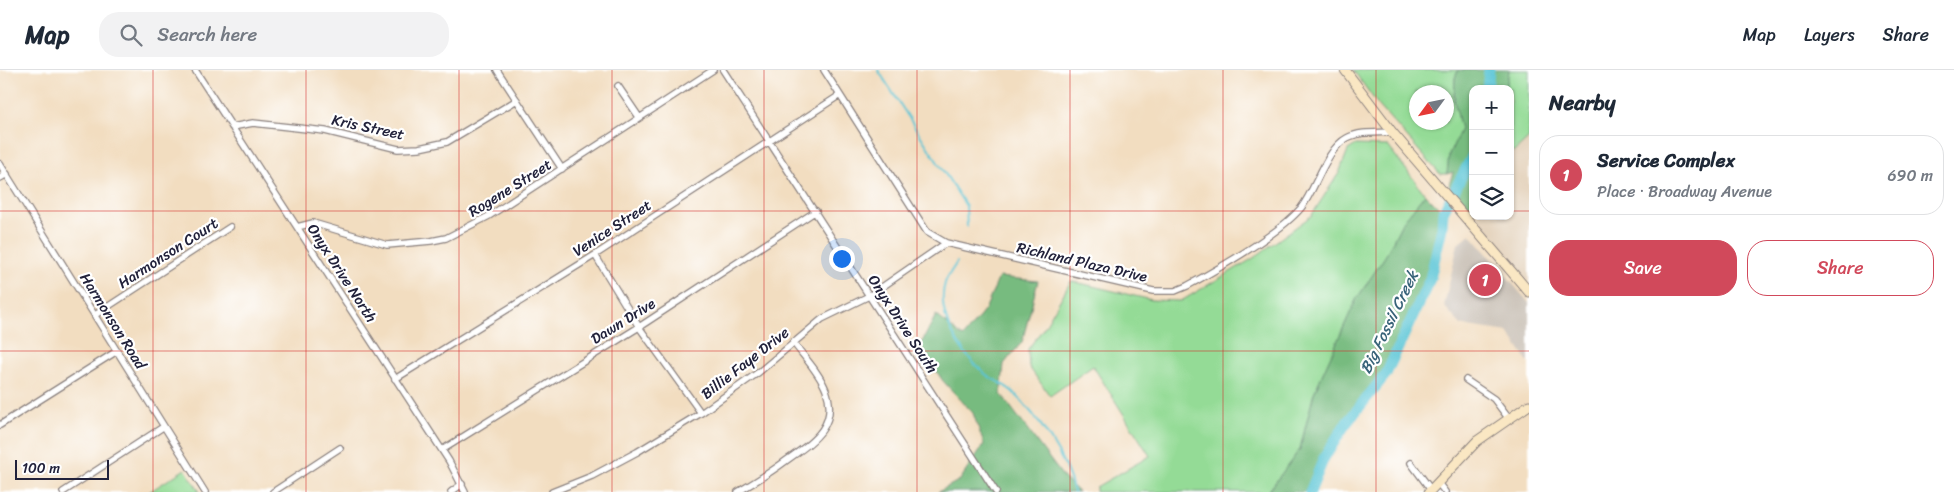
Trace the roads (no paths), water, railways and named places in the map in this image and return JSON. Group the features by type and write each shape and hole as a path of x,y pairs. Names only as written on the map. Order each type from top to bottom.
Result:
{"main road":[{"path":"1345,70 1392,132 1529,292"},
{"path":"1433,488 1478,441 1529,406"}],"street":[{"name":"Onyx Drive North","path":"195,70 442,450 466,492"},
{"path":"497,70 562,170"},
{"name":"Rogene Street","path":"297,227 307,223 321,224 387,245 431,241 471,227 562,170 712,70"},
{"name":"Onyx Drive South","path":"723,70 768,143 816,212 996,492"},
{"name":"Richland Plaza Drive","path":"824,70 927,232 946,243 1153,291 1175,291 1207,274 1289,219 1302,206 1332,154 1346,138 1356,134 1392,132"},
{"path":"618,86 639,117"},
{"name":"Venice Street","path":"396,379 595,255 840,95"},
{"name":"Kris Street","path":"232,127 253,123 325,131 398,149 419,148 447,142 517,100"},
{"name":"Harmonson Road","path":"0,164 205,492"},
{"path":"0,178 6,174"},
{"name":"Dawn Drive","path":"442,450 816,212"},
{"name":"Harmonson Court","path":"95,315 230,227"},
{"name":"Billie Faye Drive","path":"552,492 592,476 637,452 701,413 759,372 822,319 869,296 946,243"},
{"path":"595,255 639,326 701,413"},
{"path":"738,492 814,443 824,427 829,414 826,391 821,379 793,342"},
{"path":"0,425 117,351"},
{"path":"1466,380 1494,399 1509,418"},
{"path":"63,492 164,427"},
{"path":"273,492 340,448"},
{"path":"1411,463 1433,488 1445,492"},
{"path":"451,492 462,484"}],"waterway":[{"path":"878,70 966,206 967,226"},
{"name":"Big Fossil Creek","path":"1487,85 1489,70"},
{"name":"Big Fossil Creek","path":"1310,492 1324,458 1345,425 1386,374 1430,279 1442,228 1443,212 1469,163"},
{"path":"957,262 946,280 943,295 944,308 952,332 975,365 1013,392 1023,402 1058,451 1074,492"}],"place":[{"name":"Service Complex","path":"1485,280"}]}
